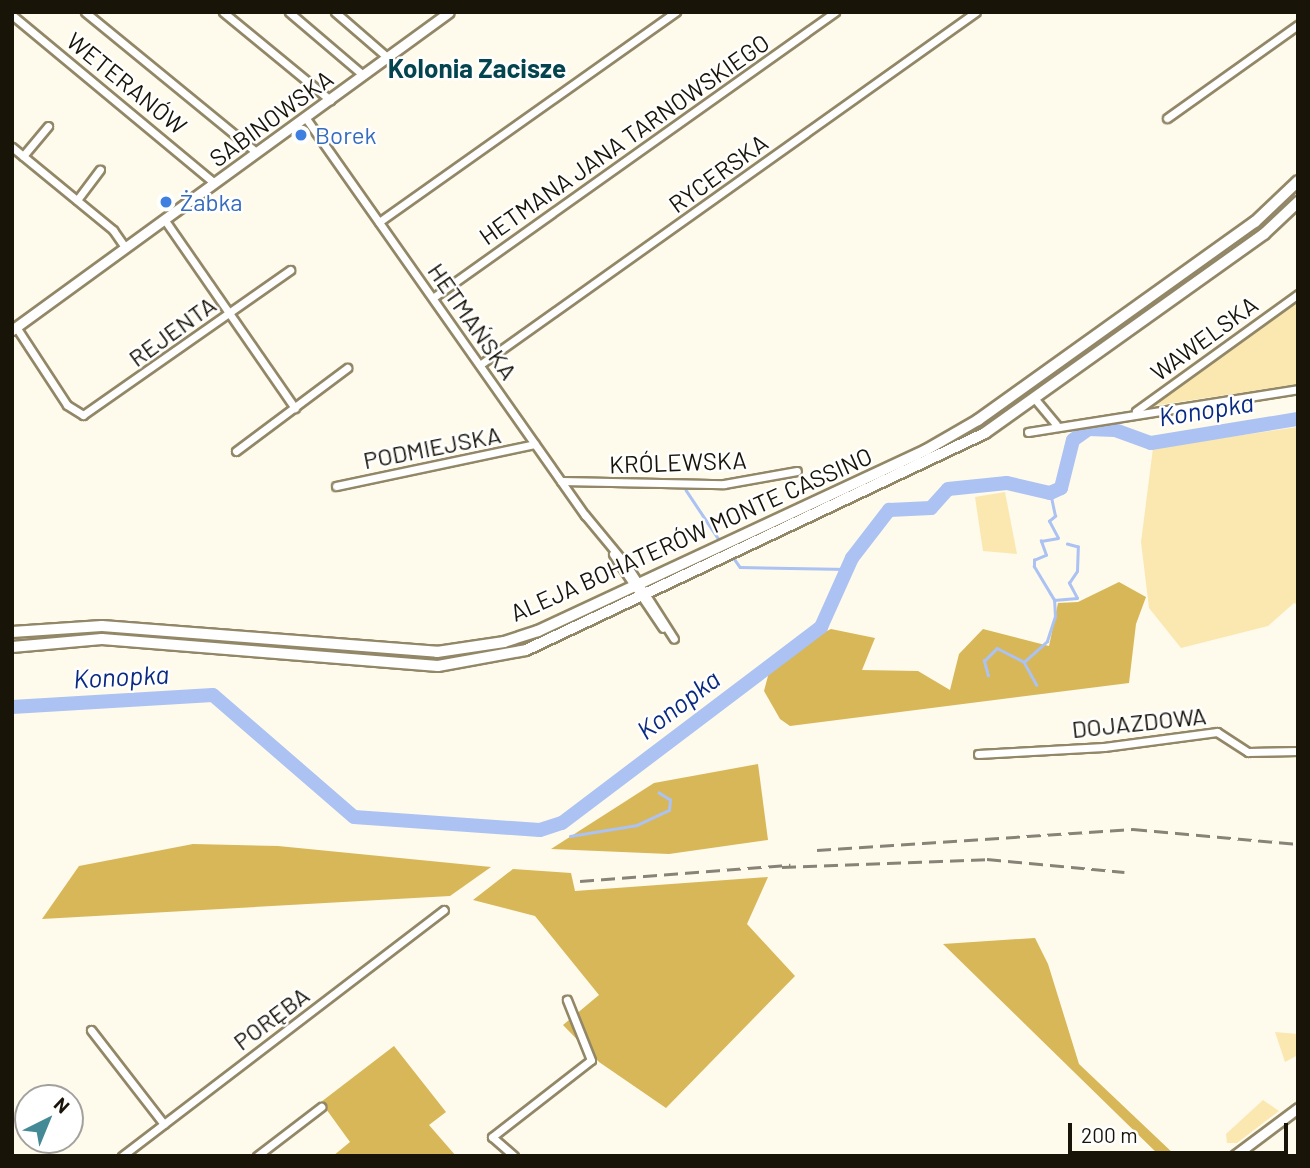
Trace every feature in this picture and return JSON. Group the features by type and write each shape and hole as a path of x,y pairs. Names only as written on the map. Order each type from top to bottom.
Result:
{"main road":[{"name":"ALEJA BOHATERÓW MONTE CASSINO","path":"12,632 102,626 437,652 504,642 538,631 926,450 978,420 1255,222 1298,181"},
{"name":"ALEJA BOHATERÓW MONTE CASSINO","path":"12,647 102,639 438,666 526,650 942,456 1034,398 1264,234 1298,202"}],"street":[{"path":"85,12 256,152"},
{"path":"223,12 330,100"},
{"path":"289,12 363,75"},
{"path":"335,12 387,57"},
{"name":"SABINOWSKA","path":"14,328 449,12"},
{"path":"379,222 676,12"},
{"name":"HETMANA JANA TARNOWSKIEGO","path":"434,297 835,12"},
{"name":"RYCERSKA","path":"481,364 976,12"},
{"name":"WETERANÓW","path":"12,15 201,167 214,183"},
{"path":"1167,118 1298,25"},
{"name":"HETMAŃSKA","path":"305,117 674,639 643,597"},
{"path":"23,156 48,126"},
{"path":"12,146 113,230 125,247"},
{"path":"77,200 100,170"},
{"path":"164,219 295,408"},
{"name":"REJENTA","path":"14,328 73,412 89,413 290,270"},
{"name":"WAWELSKA","path":"1133,413 1298,294"},
{"path":"236,451 347,368"},
{"path":"1028,432 1056,424 1298,389"},
{"path":"1034,398 1056,424"},
{"name":"PODMIEJSKA","path":"336,486 535,444"},
{"name":"KRÓLEWSKA","path":"561,481 724,484 797,471"},
{"name":"DOJAZDOWA","path":"978,754 1104,747 1217,732 1248,752 1298,751"},
{"name":"PORĘBA","path":"122,1156 444,910"},
{"path":"514,1156 492,1137 591,1060 567,1000"},
{"path":"92,1030 164,1124"},
{"path":"257,1156 321,1107"},
{"path":"1234,1156 1298,1108"}],"shaded area":[{"path":"1298,301 1298,384 1152,406"},
{"path":"1298,427 1298,605 1294,603 1268,626 1181,648 1149,608 1141,542 1153,448"},
{"path":"1005,492 1017,554 983,551 975,497"},
{"path":"1119,582 1146,597 1136,624 1129,683 790,726 780,719 764,691 773,657 831,629 875,638 862,670 918,671 950,690 959,654 983,629 1049,646 1058,603 1078,602"},
{"path":"758,764 768,840 669,854 551,849 654,783"},
{"path":"193,844 278,846 491,867 450,896 42,919 79,866"},
{"path":"513,869 571,873 575,891 768,877 747,924 795,976 666,1108 599,1062 563,1025 599,995 535,916 473,900"},
{"path":"1035,938 1048,964 1079,1064 1176,1156 1160,1156 943,944"},
{"path":"1275,1032 1298,1034 1298,1055 1285,1062"},
{"path":"394,1046 446,1112 429,1125 456,1156 333,1156 350,1142 321,1102"},
{"path":"1263,1100 1279,1111 1237,1143 1227,1143 1226,1134"}],"waterway":[{"name":"Konopka","path":"12,707 213,695 354,817 540,830 562,823 821,627 852,558 889,510 931,508 948,489 1007,483 1050,493 1061,488 1073,440 1089,429 1115,430 1151,443 1298,419"},
{"path":"686,490 720,541"},
{"path":"988,676 984,661 997,648 1024,662 1047,641 1055,617 1054,600 1034,567 1034,560 1046,555 1041,541 1058,538 1049,521 1055,516 1050,493"},
{"path":"1054,600 1077,598 1069,583 1077,571 1078,547 1067,544"},
{"path":"733,557 740,567 847,569"},
{"path":"1024,662 1037,685"},
{"path":"570,836 637,825 669,810 670,800 659,793"}],"railway":[{"path":"817,850 1133,829 1298,844"},
{"path":"782,867 987,859 1124,872"},
{"path":"580,881 790,865"}],"place":[{"name":"Borek","path":"301,135"},
{"name":"Żabka","path":"166,202"}],"district":[{"name":"Kolonia Zacisze","path":"477,68"}]}
